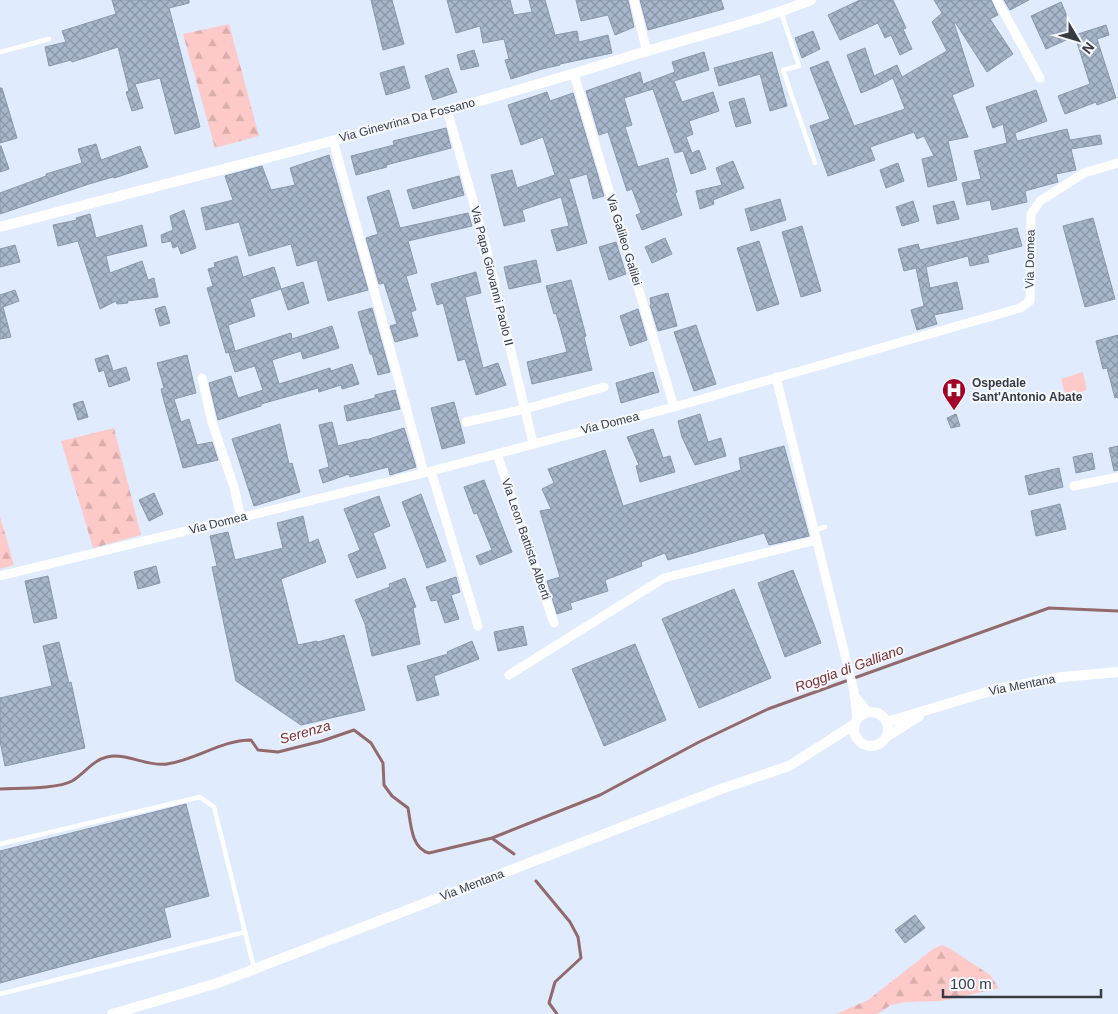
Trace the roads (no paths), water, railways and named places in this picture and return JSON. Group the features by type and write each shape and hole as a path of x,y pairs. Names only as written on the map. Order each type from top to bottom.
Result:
{"street":[{"path":"634,0 647,52"},
{"name":"Via Ginevrina Da Fossano","path":"0,227 447,110 781,12 811,0"},
{"path":"997,0 1040,78"},
{"name":"Via Galileo Galilei","path":"574,74 674,407"},
{"name":"Via Papa Giovanni Paolo II","path":"447,110 484,238 534,443"},
{"path":"333,140 428,472 478,626"},
{"name":"Via Domea","path":"0,576 497,454 674,407 1020,308 1030,301 1031,214 1040,201 1084,172 1118,163"},
{"path":"776,377 848,666 854,693 857,737 864,744 874,746 886,737 888,732 887,722 877,713 868,712 856,722"},
{"path":"202,378 212,422 234,487 241,518"},
{"path":"466,422 525,409 604,387"},
{"name":"Via Leon Battista Alberti","path":"497,454 554,623"},
{"path":"1074,486 1118,476"},
{"path":"509,675 664,578 817,540"},
{"name":"Via Mentana","path":"887,722 997,689 1062,677 1118,672"},
{"path":"854,693 868,712"},
{"name":"Via Mentana","path":"886,737 928,710"},
{"name":"Via Mentana","path":"112,1014 218,983 721,788 789,766 827,743 856,722"},
{"name":"Via Mentana","path":"827,743 857,737"}],"lane":[{"path":"781,12 799,66 784,70 814,163"},
{"path":"0,52 48,39"},
{"path":"814,530 825,527"},
{"path":"0,844 200,797 214,807 254,969"},
{"path":"0,994 245,932"}],"waterway":[{"name":"Serenza","path":"0,789 48,787 66,784 97,761 107,757 121,756 152,763 167,764 188,759 229,743 251,740 258,750 278,752 322,741 354,730 371,743 383,763 384,785 392,796 408,808 415,841 423,850 429,853 492,838 600,795 699,742 768,709 1049,608 1118,611"},
{"name":"Serenza","path":"493,839 514,854"},
{"name":"Serenza","path":"536,881 570,922 578,937 581,958 555,982 549,1003 557,1014"}],"place":[{"name":"Ospedale Sant'Antonio Abate","path":"954,411"}],"water label":[{"name":"Roggia di Galliano","path":"849,668"}]}
